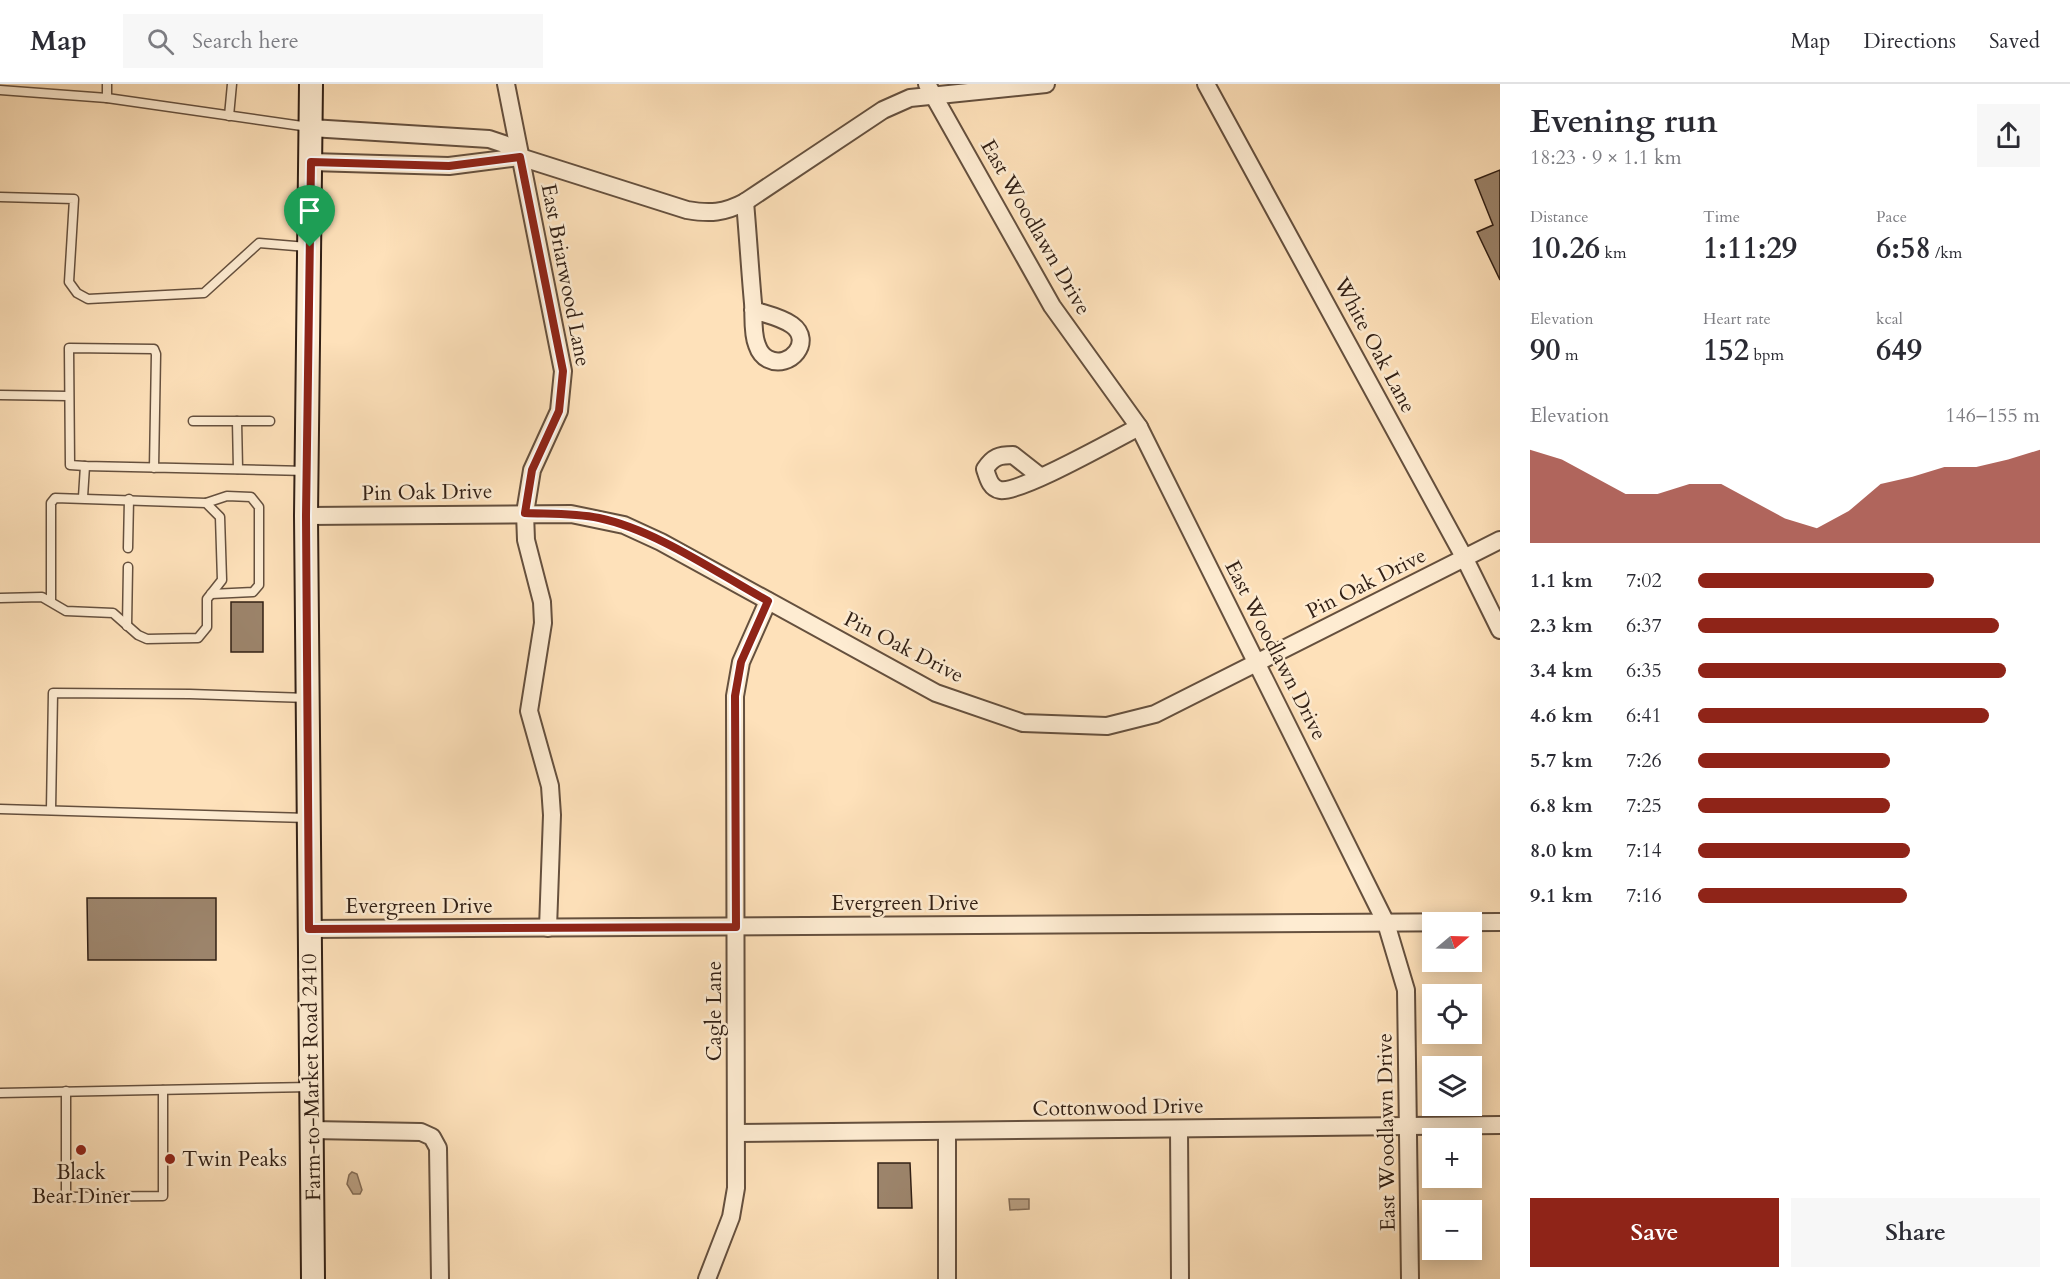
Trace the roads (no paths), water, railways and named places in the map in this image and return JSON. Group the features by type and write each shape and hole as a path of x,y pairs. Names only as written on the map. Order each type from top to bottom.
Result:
{"main road":[{"name":"Farm-to-Market Road 2410","path":"311,84 306,516 313,1279"}],"street":[{"name":"East Briarwood Lane","path":"506,84 563,371 559,411 532,470 525,513 526,540 542,602 543,623 529,711 550,786 552,815 548,928"},
{"path":"311,128 489,139 504,144 520,157 687,210 709,214 729,210 745,202 883,110 930,90 1046,84"},
{"name":"White Oak Lane","path":"1206,84 1464,557 1500,630"},
{"name":"East Woodlawn Drive","path":"930,90 1053,306 1139,427 1386,923 1406,990 1410,1279"},
{"path":"311,162 449,166 520,157"},
{"path":"745,202 753,310"},
{"path":"1041,477 1139,427"},
{"name":"Pin Oak Drive","path":"306,516 571,514 624,525 661,542 936,693 1023,723 1107,726 1155,714 1259,664 1500,540"},
{"name":"Cagle Lane","path":"707,1279 731,1216 736,1188 735,696 741,662 768,601"},
{"name":"Evergreen Drive","path":"309,929 1500,922"},
{"name":"Cottonwood Drive","path":"737,1133 1500,1125"},
{"path":"1179,1129 1180,1279"},
{"path":"312,1130 421,1132 432,1137 438,1148 440,1279"},
{"path":"947,1132 947,1279"}],"lane":[{"path":"107,84 107,98"},
{"path":"229,116 232,84"},
{"path":"0,90 107,98 311,128"},
{"path":"0,197 74,199 69,282 77,293 88,299 204,293 259,243 310,247"},
{"path":"154,468 156,354 154,349 69,348 69,460 73,466 154,468 238,469 307,471"},
{"path":"0,395 68,396"},
{"path":"193,421 270,421"},
{"path":"237,421 238,469"},
{"path":"83,497 85,466"},
{"path":"51,600 51,503 59,497 206,503 227,496 251,497 259,507 259,585 253,592 211,594"},
{"path":"128,548 129,500"},
{"path":"0,598 42,597 51,600 66,611 113,613 127,626 147,639 198,638 207,627 206,603 222,580 220,517 206,503"},
{"path":"127,626 128,567"},
{"path":"51,810 54,693 190,693 308,698"},
{"path":"0,809 309,818"},
{"path":"0,1093 311,1087"},
{"path":"66,1091 66,1197 163,1196 163,1090"}],"place":[{"name":"Black Bear Diner","path":"81,1150"},
{"name":"Twin Peaks","path":"170,1159"}]}
